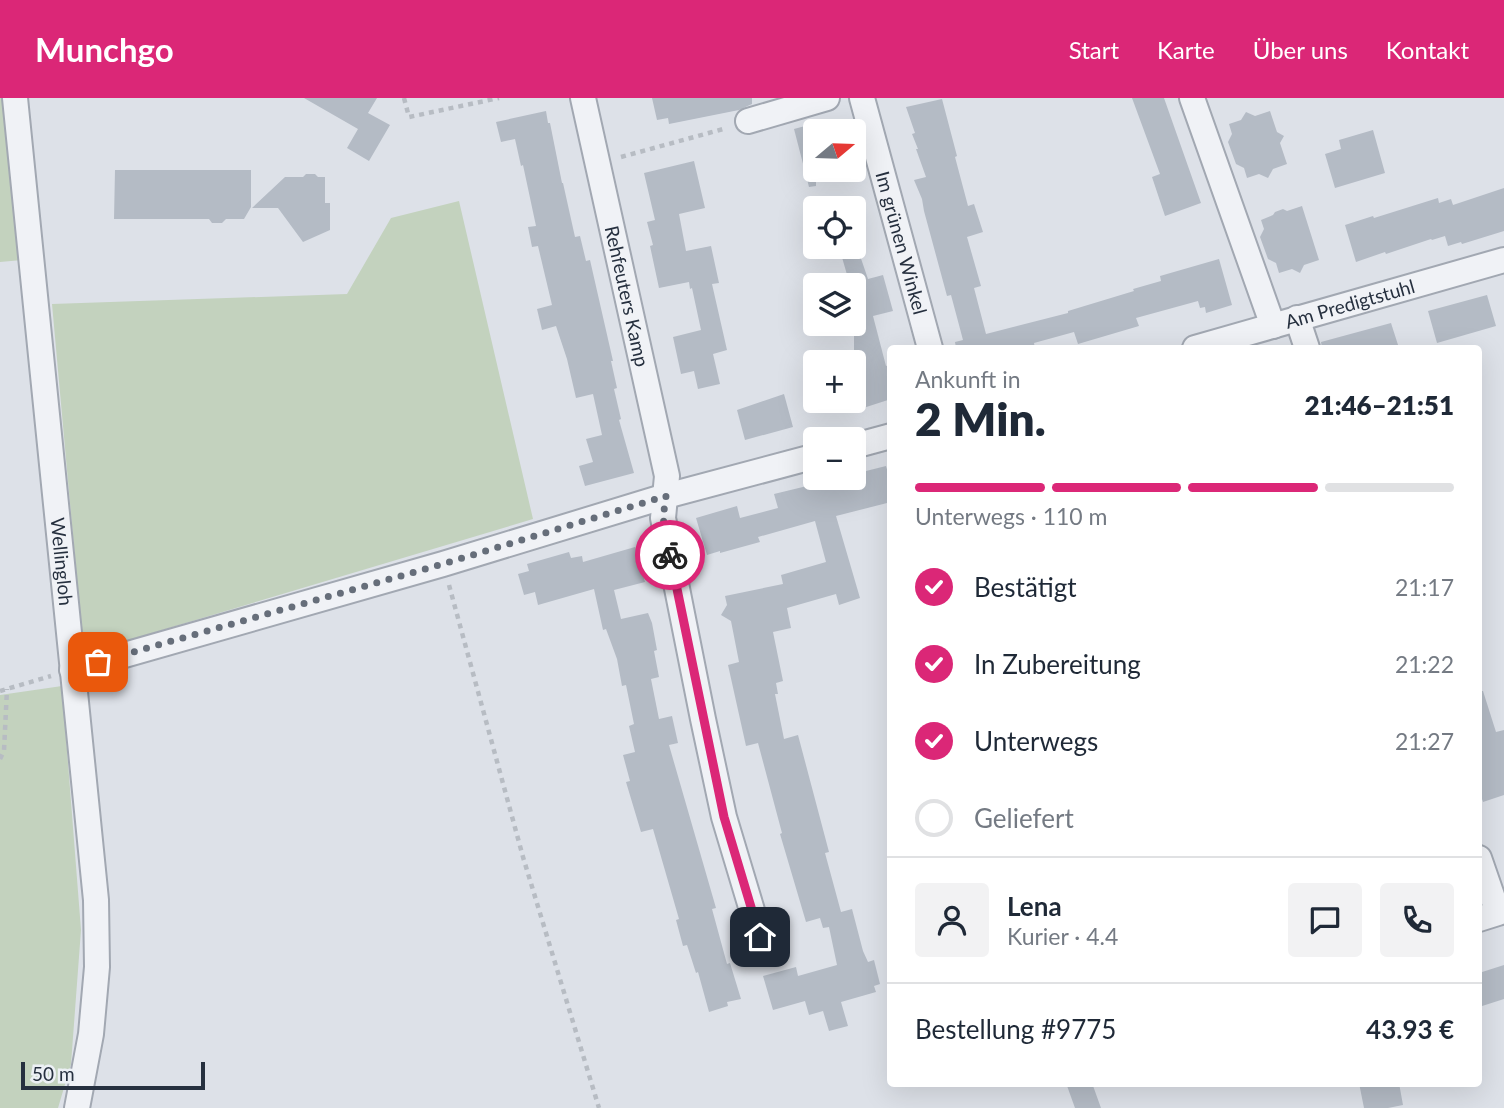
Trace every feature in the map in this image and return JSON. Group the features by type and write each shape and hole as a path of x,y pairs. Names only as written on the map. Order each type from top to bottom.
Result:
{"street":[{"name":"Wellingloh","path":"15,98 96,900 97,967 91,1034 77,1108"},
{"name":"Rehfeuters Kamp","path":"583,98 667,476 663,518 721,805 760,937"},
{"path":"748,121 827,98"},
{"name":"Im grünen Winkel","path":"862,98 929,345"},
{"path":"1192,98 1273,326"},
{"name":"Am Predigtstuhl","path":"1206,345 1504,260"},
{"path":"1297,318 1306,345"},
{"path":"866,443 887,437"},
{"path":"72,670 443,564 666,496 803,459"},
{"path":"1482,867 1497,913 1482,918"}],"path":[{"path":"404,98 409,117 499,98"},
{"path":"596,164 748,121"},
{"path":"443,564 523,857 599,1108"},
{"path":"0,691 72,670"},
{"path":"0,759 4,751 7,689"}],"green space":[{"path":"0,98 6,98 22,260 0,262"},
{"path":"459,201 533,519 99,649 82,636 52,304 347,294 391,218"},
{"path":"62,686 81,930 71,1064 58,1108 0,1108 0,695"}],"building":[{"path":"304,98 377,98 368,113 390,125 369,161 347,148 358,129"},
{"path":"652,98 752,98 752,104 739,110 669,124 668,118 657,120"},
{"path":"1132,98 1164,98 1201,203 1165,216 1152,177 1160,174"},
{"path":"942,99 968,206 974,204 983,232 967,237 981,286 974,288 986,334 1068,313 1161,281 1160,276 1219,259 1232,305 1206,313 1205,307 1200,308 1198,301 1136,318 1139,326 1078,344 1074,332 1034,345 956,345 955,342 963,340 951,295 947,296 922,199 914,180 926,177 906,107"},
{"path":"546,111 575,237 580,236 586,261 590,260 613,361 619,420 634,473 585,486 579,466 593,462 586,439 602,435 593,394 576,398 556,326 542,330 537,309 552,305 538,246 532,247 528,227 536,226 523,165 521,166 515,139 501,142 496,122"},
{"path":"1270,111 1277,132 1284,136 1280,143 1287,164 1273,169 1268,178 1259,174 1247,178 1244,168 1236,164 1228,142 1232,134 1229,124 1241,120 1246,112 1255,116"},
{"path":"803,127 803,164 794,129"},
{"path":"1373,130 1385,173 1335,188 1325,154 1341,149 1339,140"},
{"path":"694,161 705,208 679,214 686,251 711,246 719,283 712,284 727,350 713,354 720,384 698,389 694,371 681,374 673,337 701,330 692,288 690,289 689,282 659,288 647,222 655,220 644,173"},
{"path":"115,170 251,170 251,207 244,219 226,219 222,223 212,223 209,219 114,219"},
{"path":"306,174 325,177 325,203 330,203 330,230 303,242 278,208 252,208 285,177 303,177"},
{"path":"808,182 816,182 816,186 809,187"},
{"path":"1504,188 1504,231 1448,246 1445,236 1356,262 1345,225 1438,198 1439,203 1451,199 1453,205"},
{"path":"1302,206 1319,260 1304,265 1300,273 1292,269 1279,273 1276,263 1268,259 1260,237 1264,229 1261,220 1283,209 1287,211"},
{"path":"842,259 861,259 866,273 847,273"},
{"path":"866,273 868,279 883,275 893,311 873,316 887,366 887,400 866,407 866,350 854,350 854,336 866,336"},
{"path":"1487,295 1496,326 1437,343 1428,311"},
{"path":"1391,323 1398,345 1322,345 1321,342"},
{"path":"784,394 793,427 745,440 737,410"},
{"path":"886,466 887,469 887,503 836,516 860,598 839,605 836,594 787,608 791,628 773,632 783,681 776,683 778,694 775,694 784,739 798,735 829,852 825,853 841,912 852,909 863,951 868,962 874,960 880,984 874,986 876,992 841,1002 848,1026 829,1031 823,1011 809,1015 805,1001 773,1010 763,976 796,967 798,976 837,965 829,927 823,928 820,918 806,922 780,834 782,833 758,743 746,746 728,665 739,662 731,621 721,615 727,605 725,596 783,584 781,575 826,562 815,521 758,537 760,542 707,555 696,518 737,506 740,518 778,508 774,494 803,487 803,490 866,490 866,471"},
{"path":"635,547 645,582 614,590 621,619 648,613 652,623 659,677 651,679 659,719 672,716 678,743 669,745 716,908 712,909 727,964 730,963 741,999 727,1002 728,1006 709,1012 698,972 696,973 687,945 683,946 676,920 679,919 653,829 641,832 626,782 630,781 623,755 635,752 629,726 634,724 626,685 622,686 617,659 606,629 603,630 594,589 538,605 535,592 524,595 518,574 529,571 527,564 569,552 571,558 582,556 583,562"},
{"path":"1482,691 1496,732 1504,730 1504,795 1483,802"},
{"path":"1504,965 1504,999 1482,1006 1482,972"},
{"path":"1067,1087 1093,1087 1101,1108 1075,1108"},
{"path":"1360,1087 1400,1087 1403,1105 1364,1108"}],"way so far":[{"path":"98,662 443,564 666,496 663,518 670,555"}],"route":[{"path":"670,555 724,817 760,937"}]}
